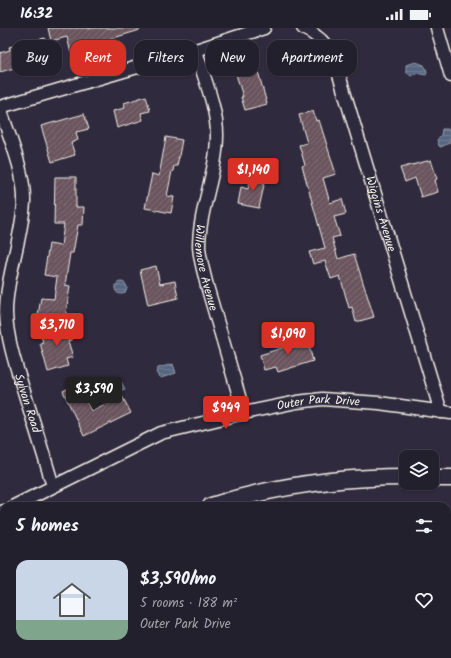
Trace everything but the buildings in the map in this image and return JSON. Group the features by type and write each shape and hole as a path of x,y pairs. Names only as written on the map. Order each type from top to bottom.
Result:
{"street":[{"path":"198,49 264,28"},
{"name":"Wiggins Avenue","path":"303,28 315,34 327,46 333,55 446,412"},
{"path":"437,28 451,76"},
{"name":"Willemore Avenue","path":"198,57 212,103 217,134 213,172 201,225 199,248 204,274 244,413"},
{"path":"0,107 134,68"},
{"name":"Sylvan Road","path":"0,107 22,180 24,201 19,240 7,296 6,314 11,350 53,486"},
{"name":"Outer Park Drive","path":"22,502 161,433 244,413 322,398 379,403 446,412"},
{"path":"223,502 281,488 352,479 399,478"},
{"path":"439,478 451,478"}],"water":[{"path":"416,62 424,65 427,71 426,75 416,73 411,76 406,72 406,65"},
{"path":"442,129 448,129 450,138 449,143 441,147 439,146 437,140 441,135"},
{"path":"119,282 123,282 127,288 123,294 119,294 115,290 115,286"},
{"path":"173,364 176,373 161,378 158,376 156,372 158,368"},
{"path":"120,379 125,389 108,396 103,386"}]}
